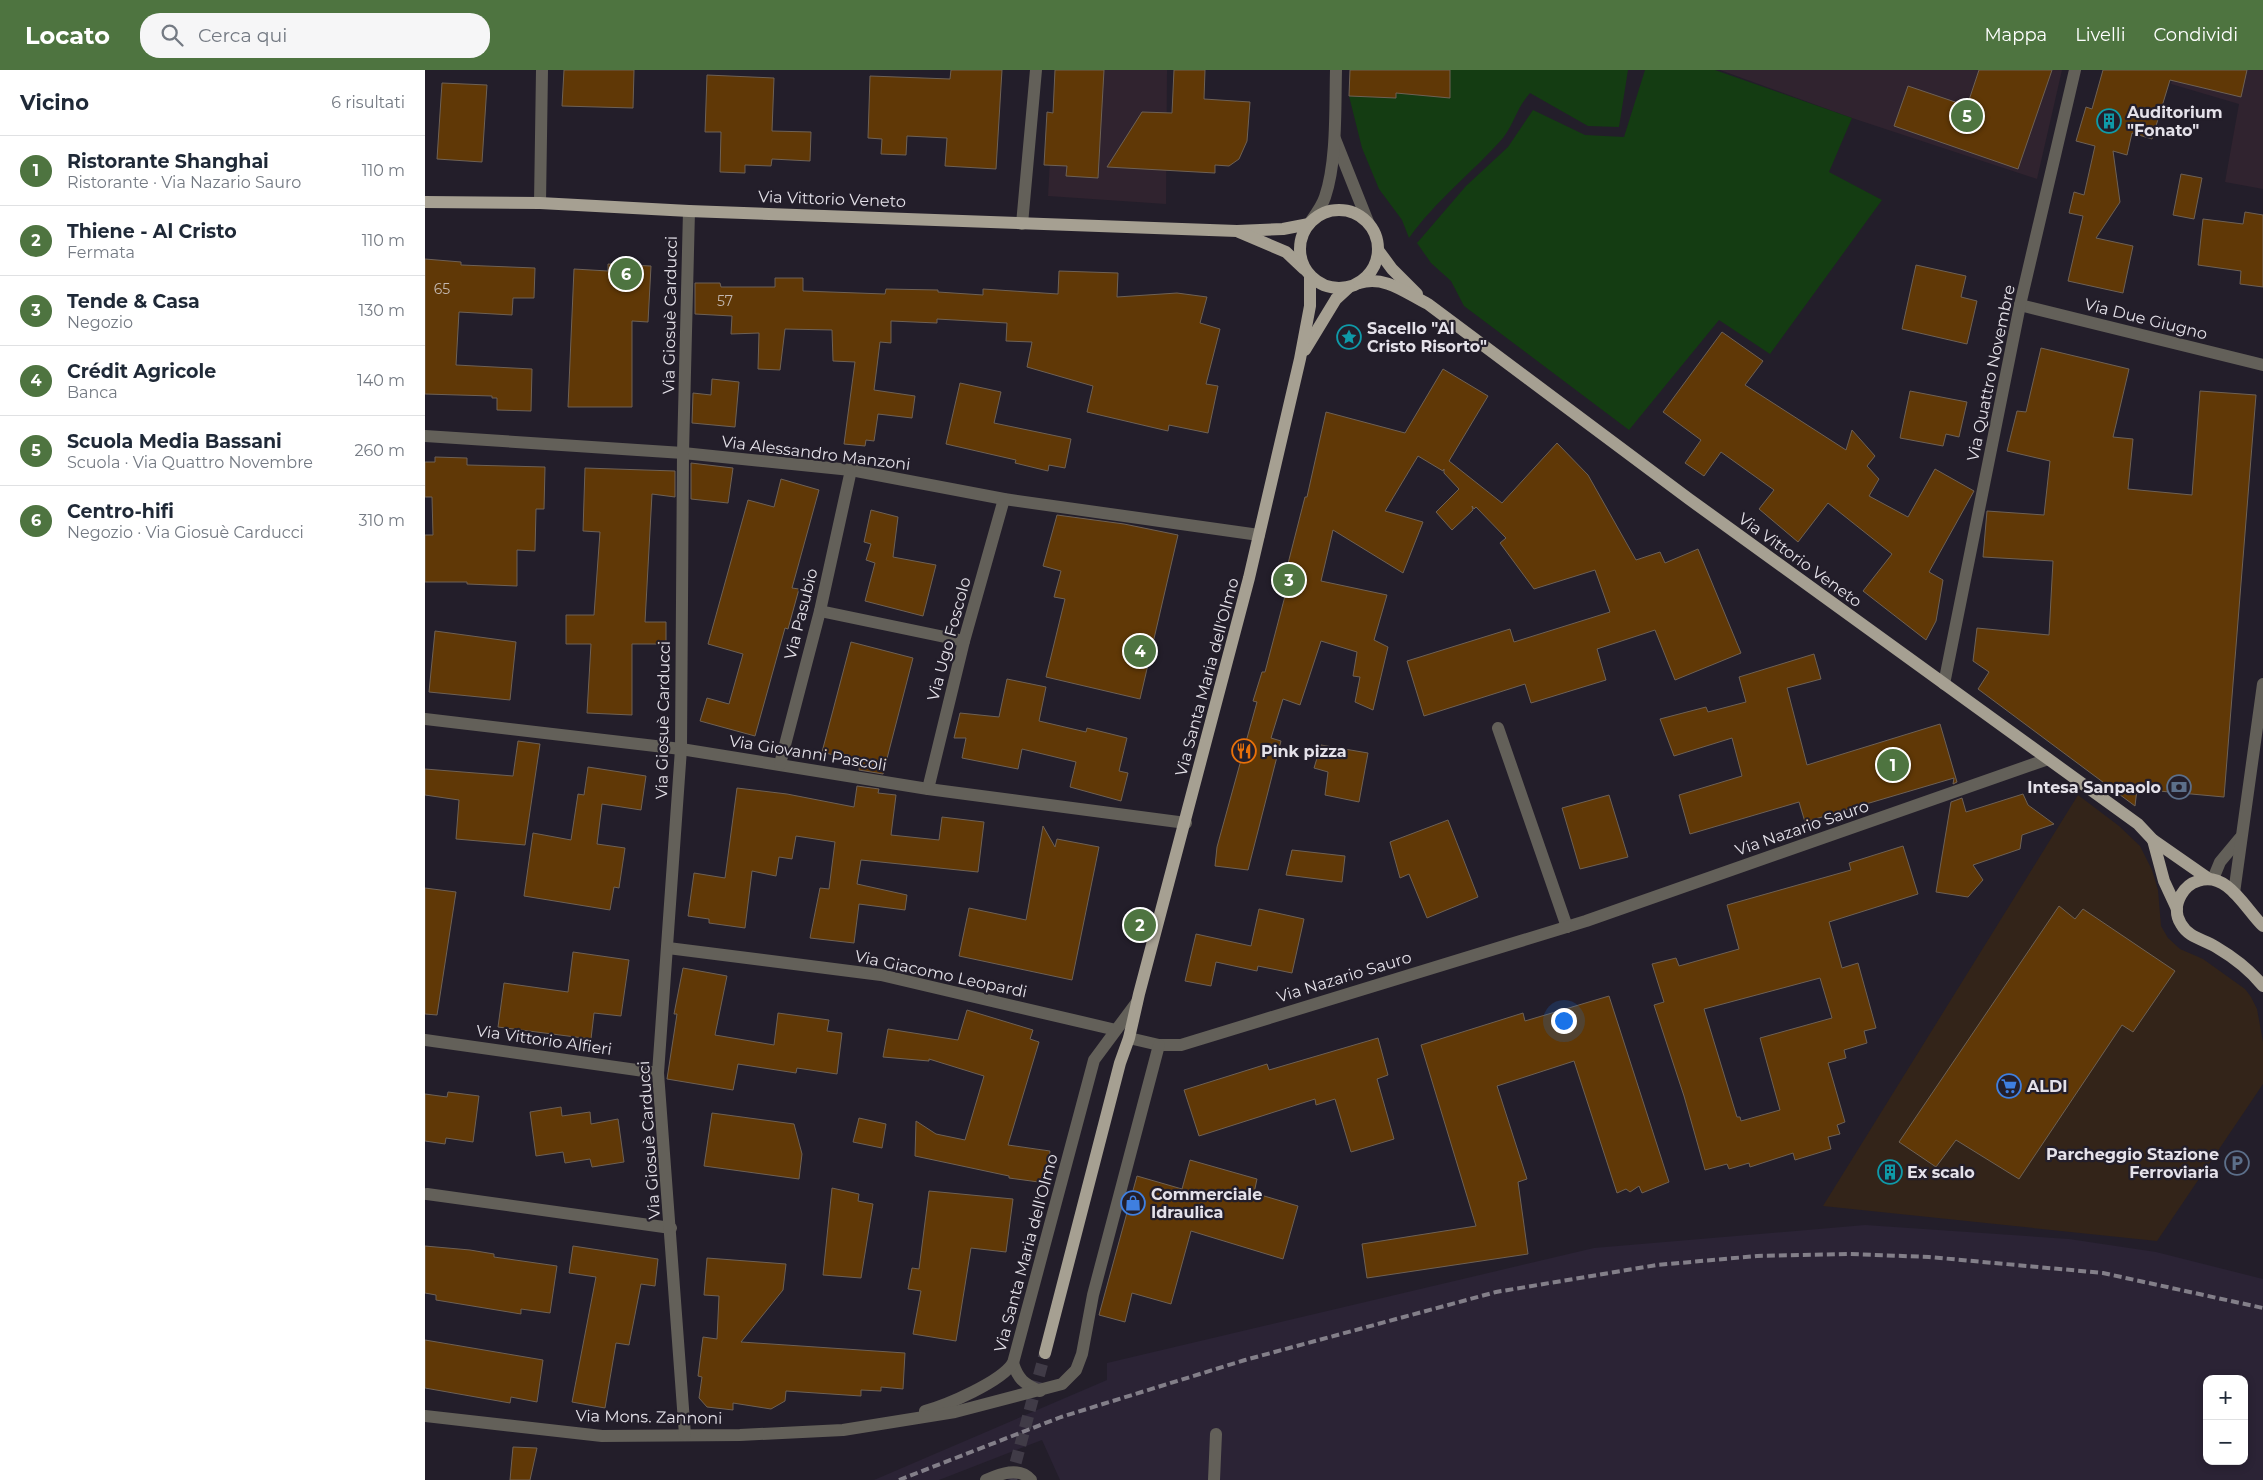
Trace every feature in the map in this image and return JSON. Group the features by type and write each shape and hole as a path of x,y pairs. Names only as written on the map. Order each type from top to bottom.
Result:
{"main road":[{"name":"Via Vittorio Veneto","path":"425,202 539,203 689,211 1237,231 1283,229 1310,223"},
{"path":"1339,210 1359,216 1368,222 1377,240 1378,250 1373,268 1354,285 1331,288 1317,282 1308,274 1301,259 1300,247 1302,235 1310,223 1324,213 1339,210"},
{"name":"Via Vittorio Veneto","path":"1237,231 1286,252 1308,274"},
{"name":"Via Vittorio Veneto","path":"1378,250 1392,269 1428,304 1944,684 2138,824 2153,840 2211,879 2227,885 2263,926"},
{"name":"Via Santa Maria dell'Olmo","path":"1045,1353 1120,1063 1129,1038 1186,823 1259,535 1300,359 1310,306 1308,274"},
{"name":"Via Vittorio Veneto","path":"1354,285 1371,279 1384,281 1428,304"},
{"name":"Via Santa Maria dell'Olmo","path":"1300,359 1335,299 1354,285"},
{"name":"Via Vittorio Veneto","path":"2153,840 2165,881 2177,909 2179,921 2185,931 2215,946 2237,962 2263,986"},
{"path":"2177,909 2184,890 2195,882 2211,879"}],"street":[{"path":"539,203 542,70"},
{"path":"1022,224 1036,70"},
{"path":"1310,223 1324,199 1328,187 1334,137 1336,70"},
{"name":"Via Quattro Novembre","path":"1944,684 2021,305 2075,70"},
{"path":"1334,137 1368,222"},
{"name":"Via Giosuè Carducci","path":"685,1435 658,1073 681,749 683,453 689,211"},
{"name":"Via Due Giugno","path":"2021,305 2263,365"},
{"name":"Via Alessandro Manzoni","path":"425,436 683,453 851,470 1004,499 1259,535"},
{"name":"Via Pasubio","path":"780,764 820,611 851,470"},
{"name":"Via Ugo Foscolo","path":"929,789 964,641 1004,499"},
{"path":"820,611 964,641"},
{"path":"2234,892 2240,838 2263,684"},
{"name":"Via Giovanni Pascoli","path":"425,719 681,749 929,789 1186,823"},
{"path":"1498,728 1567,927"},
{"name":"Via Nazario Sauro","path":"1129,1038 1159,1045 1181,1045 1567,927 2048,759"},
{"path":"2211,879 2219,862 2240,838"},
{"name":"Via Giacomo Leopardi","path":"668,948 881,975 1116,1030"},
{"name":"Via Santa Maria dell'Olmo","path":"843,1430 934,1408 990,1382 1009,1370 1013,1363 1094,1060 1137,1002"},
{"name":"Via Vittorio Alfieri","path":"425,1040 658,1073"},
{"path":"843,1430 955,1412 1040,1392 1062,1384 1076,1370 1093,1295 1159,1045"},
{"name":"Via Giosuè Carducci","path":"427,1194 671,1228"},
{"path":"1013,1363 1018,1378 1026,1385 1040,1392"},
{"name":"Via Mons. Zannoni","path":"425,1416 602,1436 740,1435 843,1430"},
{"path":"1214,1480 1216,1434"},
{"path":"986,1480 1017,1471 1031,1480"}],"shaded area":[{"path":"1055,70 1167,70 1166,204 1048,196"},
{"path":"1720,70 2062,70 2037,179 1852,118"},
{"path":"2174,70 2263,70 2263,189 2225,182 2239,104 2171,84"},
{"path":"2078,795 2119,826 2140,846 2152,870 2158,890 2161,926 2168,938 2180,949 2203,959 2245,989 2251,997 2257,1009 2263,1042 2263,1084 2157,1241 1823,1206"},
{"path":"1865,1225 2069,1239 2156,1252 2263,1279 2263,1480 1060,1480 1042,1440 939,1480 874,1480 1107,1380 1107,1363 1594,1248"}],"green space":[{"path":"1397,70 1628,70 1619,127 1588,126 1530,93 1503,138 1431,211 1409,238 1402,220 1379,189 1362,148 1349,96 1396,98"},
{"path":"1645,70 1715,70 1852,118 1829,172 1882,200 1770,354 1719,320 1629,430 1464,306 1451,281 1431,263 1417,243 1466,186 1508,147 1533,110 1585,135 1624,137"}],"building":[{"path":"564,70 634,70 633,108 562,106"},
{"path":"951,70 1002,70 996,169 945,166 947,138 907,136 906,155 881,154 882,139 868,138 870,76 950,79"},
{"path":"1055,70 1104,70 1098,178 1066,176 1067,166 1044,165 1047,112 1053,113"},
{"path":"1174,70 1205,70 1204,99 1250,102 1247,141 1239,159 1229,166 1215,165 1215,173 1107,167 1142,112 1172,113"},
{"path":"1350,70 1450,70 1450,98 1396,93 1396,98 1349,96"},
{"path":"1979,70 2052,70 2018,169 1894,126 1908,86 1967,106"},
{"path":"2103,70 2247,70 2241,97 2170,80 2152,139 2132,133 2127,155 2113,151 2120,202 2096,238 2133,246 2123,293 2068,281 2083,216 2069,213 2074,192 2084,195 2095,146 2076,141 2086,107 2092,109"},
{"path":"707,75 774,78 772,131 811,132 810,161 772,159 771,166 745,165 745,173 720,172 721,132 705,132"},
{"path":"442,83 487,85 482,162 437,159"},
{"path":"2181,174 2202,178 2194,219 2173,215"},
{"path":"2245,212 2263,215 2263,287 2240,284 2241,271 2198,265 2203,219 2243,224"},
{"path":"425,259 461,262 461,265 535,268 534,298 513,298 512,315 459,312 456,365 532,369 531,411 497,410 497,398 492,398 492,396 425,394"},
{"path":"608,264 651,266 648,322 632,321 632,407 568,407 574,269 608,271"},
{"path":"1916,265 1966,276 1961,297 1977,301 1967,344 1902,329"},
{"path":"1059,271 1118,273 1117,297 1177,293 1207,297 1200,323 1220,329 1206,384 1218,386 1208,433 1169,425 1168,431 1087,412 1093,386 1027,367 1032,342 1006,341 1007,323 937,319 937,323 891,321 891,343 880,342 874,390 915,396 912,418 878,414 874,441 866,440 865,446 844,444 855,362 833,361 832,330 785,329 780,370 758,369 759,333 731,334 732,316 695,314 695,283 720,283 721,287 775,287 775,278 803,278 803,291 885,294 886,289 938,290 938,292 983,295 983,289 1058,294"},
{"path":"1722,332 1763,361 1745,385 1846,450 1852,430 1875,456 1867,466 1879,479 1869,496 1908,517 1935,469 1974,491 1929,572 1943,580 1936,621 1926,640 1863,591 1892,554 1828,503 1798,542 1759,509 1774,490 1721,452 1704,476 1685,463 1701,440 1663,412"},
{"path":"2041,348 2129,369 2113,437 2133,439 2128,489 2192,495 2200,391 2256,395 2224,797 2137,789 2135,806 1978,689 1989,672 1973,661 1977,628 2049,635 2053,561 1983,557 1987,511 2044,515 2050,461 2007,451 2017,411 2026,412"},
{"path":"1443,369 1488,396 1449,461 1502,503 1557,443 1588,475 1636,560 1660,552 1665,563 1698,549 1741,653 1675,680 1655,630 1597,649 1606,680 1531,703 1525,684 1424,716 1407,661 1510,629 1514,642 1610,612 1595,570 1534,589 1500,543 1506,538 1476,507 1474,509 1472,506 1473,510 1452,530 1436,512 1459,489 1444,473 1444,469 1443,471 1418,456 1385,511 1423,522 1403,573 1333,530 1321,581 1387,595 1374,640 1388,647 1373,710 1355,702 1360,677 1353,676 1357,652 1321,641 1300,705 1283,699 1271,738 1281,741 1248,870 1215,866 1217,847 1257,702 1253,701 1262,672 1265,672 1285,596 1280,595 1305,497 1307,497 1326,412 1405,433"},
{"path":"712,379 739,382 735,427 692,423 693,393 711,395"},
{"path":"960,383 1001,392 994,423 1071,439 1065,468 1049,465 1048,471 1015,463 1016,460 946,444"},
{"path":"1910,391 1967,402 1959,437 1946,434 1943,446 1900,438"},
{"path":"435,457 467,458 467,465 545,467 544,509 536,509 535,551 517,550 517,586 467,584 467,582 425,582 425,535 433,535 432,497 425,497 425,462 435,462"},
{"path":"691,463 733,468 728,503 691,499"},
{"path":"585,468 675,471 675,497 652,494 645,622 666,622 666,644 632,644 632,715 587,713 591,644 566,644 566,615 594,615 600,532 583,531"},
{"path":"781,479 819,490 792,588 799,589 788,629 785,628 755,736 700,721 707,698 729,704 743,654 708,644 748,500 774,507"},
{"path":"871,510 898,517 893,557 936,565 923,616 865,601 875,563 866,560 871,544 864,542"},
{"path":"1057,515 1124,524 1178,535 1140,699 1046,677 1065,599 1054,597 1061,571 1043,566"},
{"path":"435,631 516,642 510,700 429,692"},
{"path":"851,642 913,658 883,774 859,770 860,762 822,752"},
{"path":"1814,654 1821,679 1787,688 1807,765 1940,724 1957,782 1953,784 1954,778 1805,822 1799,802 1690,834 1679,795 1742,776 1732,738 1674,756 1660,719 1706,707 1708,712 1746,702 1739,677"},
{"path":"1007,679 1046,687 1039,721 1086,732 1087,728 1127,738 1119,771 1128,773 1121,801 1070,787 1076,762 1022,749 1018,769 962,758 966,738 954,738 960,713 999,717"},
{"path":"518,741 540,744 525,845 456,839 459,800 425,795 425,769 513,776"},
{"path":"1321,745 1368,753 1359,802 1325,795 1328,772 1314,768"},
{"path":"588,767 646,776 641,810 602,804 597,844 625,848 619,888 614,887 610,910 524,896 533,833 571,840 578,794 584,795"},
{"path":"857,786 879,789 878,793 896,795 891,835 939,840 942,817 984,822 978,872 861,860 857,884 907,895 905,910 859,904 854,943 810,938 820,888 829,889 835,842 796,836 792,859 779,857 776,876 752,871 745,928 709,923 709,919 688,916 694,873 725,878 737,788 787,794 854,807"},
{"path":"2023,794 2028,805 2054,824 2022,835 2020,849 1973,865 1983,880 1968,897 1936,892 1951,802 1962,798 1966,812"},
{"path":"1609,795 1628,857 1580,869 1562,808"},
{"path":"1448,820 1478,897 1427,918 1409,874 1400,878 1390,842"},
{"path":"1043,826 1055,847 1057,839 1099,847 1072,980 959,956 969,908 1026,920"},
{"path":"1903,846 1918,894 1829,922 1842,968 1858,963 1876,1028 1864,1031 1867,1043 1844,1050 1846,1058 1828,1063 1845,1122 1837,1125 1840,1134 1828,1137 1831,1149 1795,1160 1793,1153 1750,1167 1749,1163 1729,1169 1727,1164 1705,1170 1684,1096 1654,1005 1664,1002 1652,964 1676,958 1679,966 1739,949 1727,905 1851,870 1849,863","holes":["1820,978 1832,1018 1760,1038 1780,1110 1741,1121 1740,1117 1737,1117 1704,1009"]},
{"path":"1292,850 1345,856 1342,882 1286,875"},
{"path":"425,888 456,892 437,1015 425,1014"},
{"name":"ALDI","path":"2059,906 2075,919 2083,909 2175,971 2133,1032 2122,1025 2019,1179 1956,1140 1936,1167 1899,1142"},
{"path":"1259,909 1304,919 1292,973 1258,966 1257,971 1216,962 1211,986 1185,981 1196,934 1251,946"},
{"path":"573,952 629,960 621,1016 594,1013 591,1039 498,1027 504,983 568,992"},
{"path":"683,968 727,976 715,1035 774,1045 778,1013 829,1020 827,1031 842,1033 837,1074 797,1068 796,1073 738,1064 733,1090 667,1079 677,1014 674,1014"},
{"path":"1609,996 1669,1182 1642,1193 1639,1186 1630,1192 1626,1189 1617,1193 1574,1061 1497,1086 1527,1179 1518,1182 1528,1254 1367,1278 1362,1244 1476,1226 1421,1045 1523,1013 1525,1021"},
{"path":"967,1010 1033,1030 1030,1039 1039,1042 1008,1145 1050,1151 1046,1183 1009,1178 1009,1176 915,1156 916,1121 936,1134 965,1140 984,1076 929,1059 929,1061 883,1057 888,1029 958,1040"},
{"path":"1378,1038 1388,1075 1377,1079 1394,1139 1351,1152 1335,1099 1316,1105 1315,1099 1199,1136 1184,1090 1267,1064 1269,1070"},
{"path":"448,1092 479,1096 473,1142 446,1138 445,1144 425,1141 425,1094 447,1097"},
{"path":"561,1107 562,1116 590,1112 591,1124 618,1119 624,1162 592,1167 590,1159 565,1163 563,1152 536,1156 530,1112"},
{"path":"712,1113 794,1124 802,1154 799,1179 704,1166"},
{"path":"859,1118 886,1124 882,1148 853,1142"},
{"path":"1190,1160 1257,1179 1254,1193 1298,1206 1283,1259 1191,1231 1171,1304 1132,1293 1125,1322 1099,1315 1137,1176 1182,1189"},
{"path":"832,1188 859,1194 858,1201 873,1204 861,1278 823,1275"},
{"path":"929,1191 1013,1199 1006,1252 971,1248 956,1341 913,1334 921,1291 908,1289 912,1268 919,1269"},
{"path":"425,1246 470,1250 494,1254 494,1257 557,1266 550,1313 521,1309 521,1314 436,1300 436,1295 425,1293"},
{"path":"573,1246 658,1259 655,1286 641,1284 629,1345 616,1343 605,1408 572,1402 596,1277 569,1273"},
{"path":"707,1258 786,1264 783,1290 741,1342 905,1353 903,1389 881,1387 881,1391 861,1390 861,1396 786,1391 785,1401 771,1409 733,1403 733,1410 707,1407 699,1398 702,1377 698,1376 703,1337 717,1339 719,1296 704,1295"},
{"path":"425,1340 543,1360 537,1402 511,1397 510,1403 425,1388"},
{"path":"513,1447 537,1448 530,1480 510,1480"}],"tunnel":[{"path":"1011,1480 1045,1353"}],"railway":[{"path":"899,1480 1061,1417 1245,1360 1496,1292 1657,1265 1757,1256 1849,1254 1929,1257 2103,1273 2263,1308"}],"place":[{"name":"Scuola Media Bassani","path":"1967,116"},
{"name":"Auditorium \"Fonato\"","path":"2109,121"},
{"name":"Centro-hifi","path":"626,274"},
{"name":"Sacello \"Al Cristo Risorto\"","path":"1349,337"},
{"name":"Tende & Casa","path":"1289,580"},
{"name":"Crédit Agricole","path":"1140,651"},
{"name":"Pink pizza","path":"1244,751"},
{"name":"Ristorante Shanghai","path":"1893,765"},
{"name":"Intesa Sanpaolo","path":"2179,787"},
{"name":"Thiene - Al Cristo","path":"1140,925"},
{"name":"ALDI","path":"2009,1086"},
{"name":"Parcheggio Stazione Ferroviaria","path":"2237,1163"},
{"name":"Ex scalo","path":"1890,1172"},
{"name":"Commerciale Idraulica","path":"1133,1203"}]}
